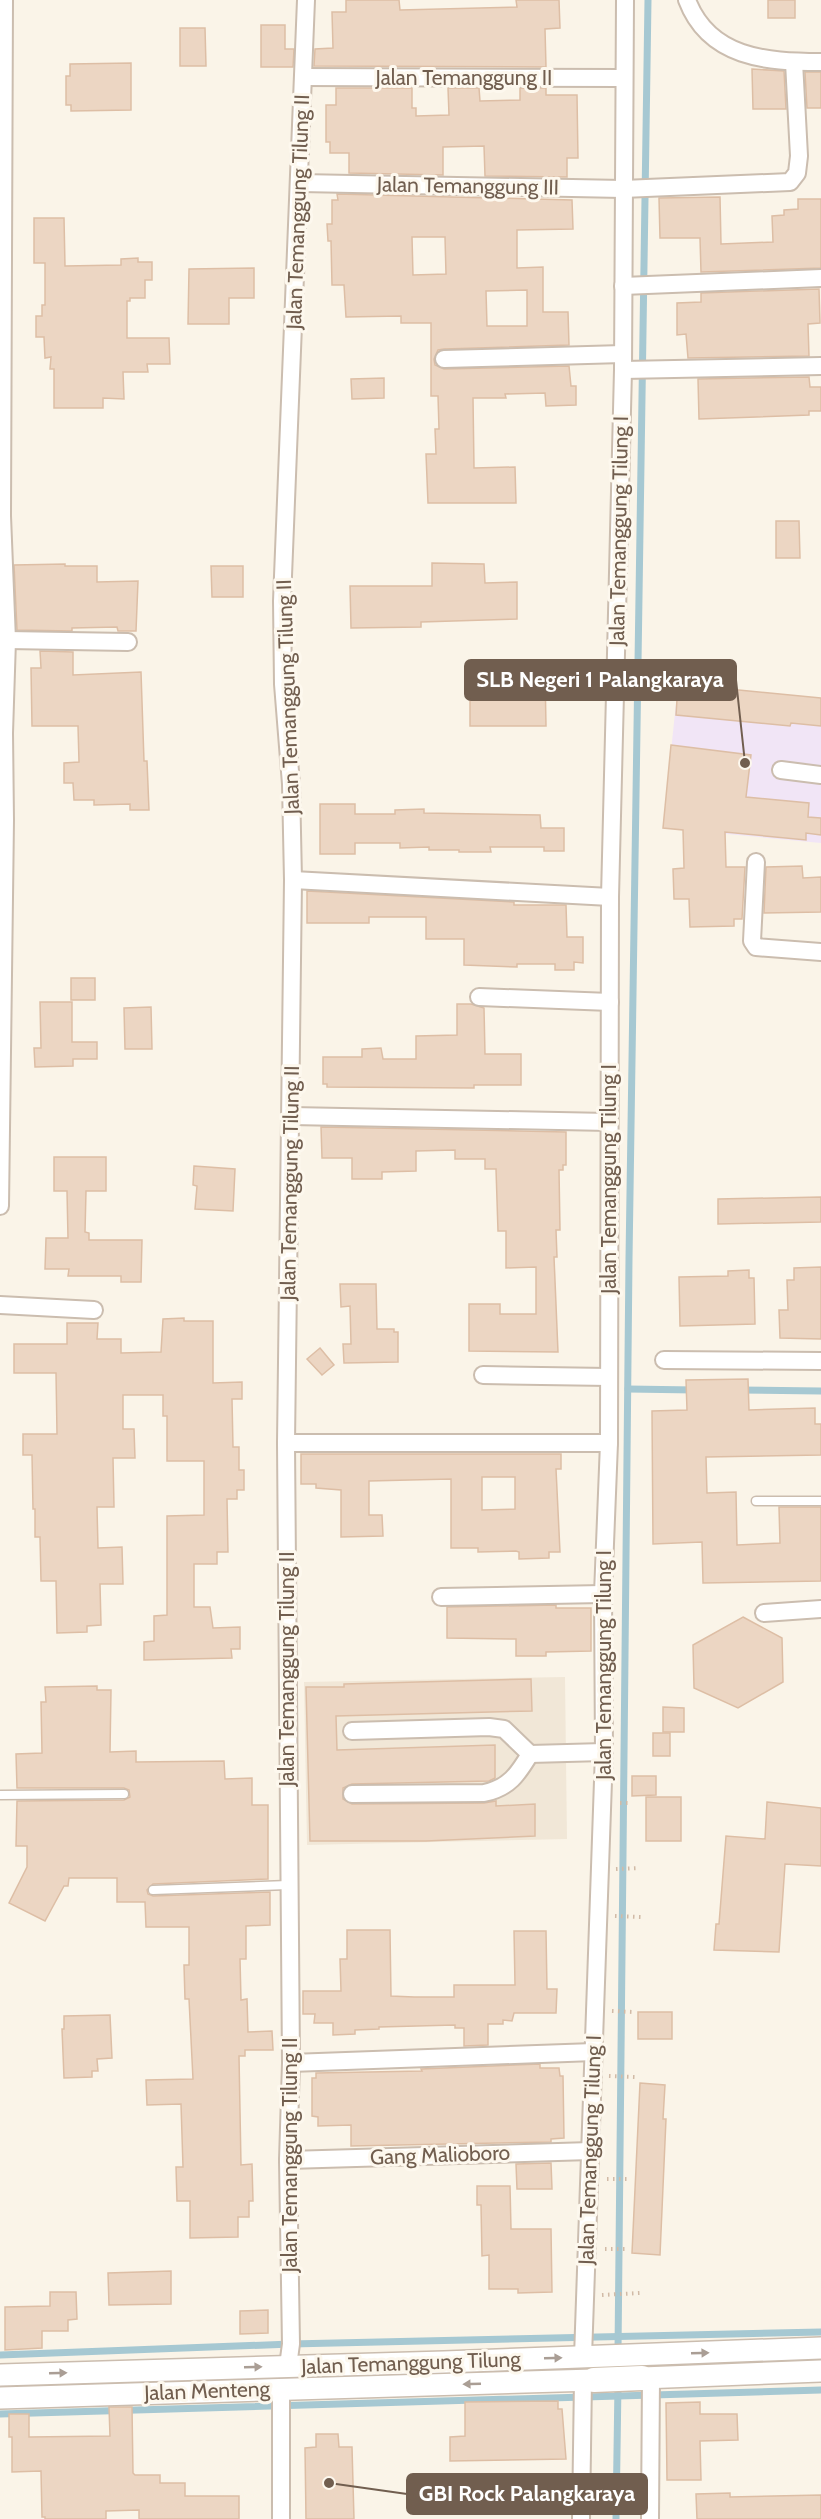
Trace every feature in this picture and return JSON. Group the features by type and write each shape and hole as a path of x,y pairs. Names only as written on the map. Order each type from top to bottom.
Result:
{"main road":[{"name":"Jalan Temanggung Tilung","path":"588,2368 645,2370"}],"street":[{"path":"0,1206 2,753 7,640 1,516 4,0"},
{"name":"Jalan Temanggung Tilung II","path":"288,2366 291,2344 288,2160 291,2063 286,1443 293,880 291,784 283,684 282,601 306,0"},
{"name":"Jalan Temanggung Tilung I","path":"581,2519 588,2368 591,2151 604,1752 603,1594 609,1443 610,897 637,286 637,188 624,78 625,0"},
{"path":"687,0 694,20 717,42 768,60 821,62"},
{"name":"Jalan Temanggung III","path":"300,183 637,188 790,182 797,173 799,156 794,62"},
{"name":"Jalan Temanggung II","path":"303,77 624,78"},
{"path":"637,286 821,278"},
{"path":"444,358 633,365 821,366"},
{"path":"7,640 128,642"},
{"path":"781,770 821,775"},
{"path":"756,862 752,941 756,947 821,952"},
{"path":"293,880 610,897"},
{"path":"478,997 610,1002"},
{"path":"291,1116 609,1122"},
{"path":"0,1305 94,1310"},
{"path":"664,1360 821,1361"},
{"path":"483,1375 609,1377"},
{"path":"286,1443 609,1443"},
{"path":"441,1597 603,1594"},
{"path":"764,1613 821,1609"},
{"path":"351,1731 489,1727 504,1729 530,1754 604,1752"},
{"path":"352,1794 484,1793 499,1790 512,1780 530,1754"},
{"path":"291,2063 594,2052"},
{"name":"Gang Malioboro","path":"288,2160 591,2151"},
{"path":"812,2348 813,2372"},
{"name":"Jalan Temanggung Tilung","path":"645,2370 812,2348"},
{"name":"Jalan Temanggung Tilung","path":"0,2375 288,2366 588,2368"},
{"name":"Jalan Menteng","path":"0,2398 281,2389 588,2368"},
{"path":"645,2370 650,2519"},
{"name":"Jalan Temanggung Tilung","path":"645,2370 813,2372"},
{"path":"281,2389 281,2519"}],"lane":[{"path":"756,1501 821,1501"},
{"path":"0,1795 124,1794"},
{"path":"153,1890 288,1885"}],"path":[{"path":"612,1869 639,1868"},
{"path":"612,1916 641,1917"},
{"path":"609,2011 633,2012"},
{"path":"607,2076 636,2077"},
{"path":"607,2179 630,2179"},
{"path":"604,2249 628,2249"},
{"path":"608,2295 640,2293"}],"shaded area":[{"path":"678,684 821,698 821,843 663,828"},
{"path":"565,1677 567,1839 307,1845 304,1682"}],"building":[{"path":"346,0 399,0 400,10 517,7 516,0 559,0 560,28 545,29 546,67 314,66 315,49 333,48 332,12 346,12"},
{"path":"768,0 795,0 795,18 768,18"},
{"path":"261,25 285,25 285,49 294,49 293,67 261,67"},
{"path":"180,28 205,28 206,66 180,66"},
{"path":"131,63 131,110 71,111 71,105 66,105 66,76 70,76 70,64"},
{"path":"752,69 784,71 786,109 753,109"},
{"path":"805,72 821,72 821,108 807,108"},
{"path":"336,88 412,88 412,108 416,108 416,116 449,115 448,88 479,88 480,101 520,100 520,88 546,88 546,95 577,95 578,158 567,158 567,177 485,176 484,146 443,147 443,175 349,173 349,153 330,153 330,142 326,142 326,105 336,105"},
{"path":"337,194 572,200 573,229 517,230 517,268 543,267 543,312 568,312 569,345 444,349 438,350 434,359 435,365 444,369 569,366 571,386 576,386 576,405 546,406 545,393 505,394 506,398 473,398 474,468 515,467 516,503 428,503 426,454 436,454 435,429 439,429 438,396 431,396 431,323 401,323 401,316 346,317 344,285 332,285 331,241 328,241 327,224 332,224 332,200 338,200","holes":["412,237 445,237 446,274 413,275","527,290 527,326 487,326 486,291"]},
{"path":"720,197 721,244 773,242 772,216 784,215 784,210 798,209 798,199 821,199 821,268 701,272 700,238 660,238 659,198"},
{"path":"34,218 64,218 65,266 121,265 121,259 138,258 138,262 152,262 152,280 145,280 145,298 130,298 130,301 127,301 127,338 169,338 170,364 147,364 148,372 123,372 124,399 103,398 103,408 54,408 54,369 50,369 51,357 45,358 44,337 36,337 36,316 42,316 42,305 45,305 45,263 34,263"},
{"path":"254,268 254,298 229,298 229,324 188,324 189,269"},
{"path":"819,289 820,323 808,324 809,356 688,358 686,334 677,335 677,303 701,302 701,293"},
{"path":"809,377 810,387 821,387 821,411 809,411 809,415 699,419 698,379"},
{"path":"384,378 384,398 352,399 351,379"},
{"path":"776,521 799,521 800,558 776,558"},
{"path":"432,563 484,564 485,583 517,582 517,619 421,622 421,627 351,628 350,586 432,586"},
{"path":"65,564 65,566 97,566 97,582 138,581 136,631 118,631 117,627 72,628 72,631 17,630 14,565"},
{"path":"211,566 243,566 243,597 212,597"},
{"path":"40,651 73,652 73,675 141,672 144,761 147,761 149,810 130,810 130,804 94,805 94,800 74,800 73,783 64,783 64,763 79,762 78,726 32,726 31,668 41,668"},
{"path":"545,673 546,726 470,726 470,674"},
{"path":"678,684 821,698 821,726 791,723 790,726 676,715"},
{"path":"671,745 751,755 746,797 809,803 808,817 821,818 821,835 806,833 806,840 725,832 726,867 745,867 742,919 734,919 734,926 690,927 689,899 674,899 673,869 684,868 683,830 663,828"},
{"path":"320,804 355,804 355,814 395,814 395,810 424,809 424,813 540,815 541,828 564,828 564,851 544,851 544,847 490,847 491,852 459,852 459,850 429,850 429,847 400,848 400,843 355,843 355,854 320,854"},
{"path":"802,866 803,878 821,877 821,912 764,913 766,867"},
{"path":"307,891 514,902 514,905 566,905 567,937 583,937 583,963 574,962 574,970 555,970 555,964 517,964 517,967 464,965 464,939 426,939 426,917 369,917 369,923 307,923"},
{"path":"71,978 95,978 95,1000 71,1000"},
{"path":"40,1002 72,1002 72,1042 97,1042 97,1059 73,1059 73,1066 35,1067 34,1048 41,1048"},
{"path":"457,1004 471,1004 484,1008 485,1054 521,1054 521,1085 474,1085 474,1088 327,1087 327,1084 323,1084 323,1057 362,1057 362,1049 381,1048 383,1059 416,1059 416,1036 457,1035"},
{"path":"151,1007 152,1049 125,1049 124,1008"},
{"path":"321,1127 566,1132 566,1165 563,1165 563,1170 559,1170 560,1230 556,1230 557,1257 554,1257 558,1352 469,1351 469,1304 500,1304 500,1314 536,1314 536,1267 506,1268 506,1231 498,1231 496,1169 485,1169 485,1159 455,1159 455,1150 416,1151 416,1171 382,1172 382,1179 352,1179 352,1158 322,1158"},
{"path":"54,1157 106,1157 106,1191 86,1191 85,1232 89,1233 89,1240 142,1240 141,1282 121,1282 121,1276 68,1276 69,1269 45,1269 46,1238 68,1238 67,1191 54,1191"},
{"path":"194,1166 235,1169 233,1211 195,1209 197,1186 193,1185"},
{"path":"821,1197 821,1222 718,1224 718,1199"},
{"path":"821,1267 821,1339 780,1338 779,1310 788,1310 787,1280 794,1280 794,1268"},
{"path":"749,1270 749,1278 754,1278 755,1324 680,1326 679,1277 728,1276 728,1271"},
{"path":"340,1284 376,1284 377,1329 394,1329 394,1332 398,1332 398,1362 344,1363 343,1344 351,1344 350,1306 341,1307"},
{"path":"184,1318 184,1321 213,1321 213,1383 242,1382 242,1399 232,1399 233,1447 239,1447 239,1470 244,1470 244,1490 237,1490 237,1499 227,1499 228,1552 217,1552 217,1564 194,1564 194,1607 210,1607 213,1628 240,1627 240,1649 231,1649 232,1658 144,1660 144,1642 154,1641 154,1616 167,1615 167,1516 204,1515 204,1461 167,1461 167,1416 163,1416 163,1395 123,1395 123,1429 134,1429 135,1458 113,1458 114,1507 97,1507 98,1548 122,1547 123,1584 100,1584 101,1625 87,1626 87,1632 57,1633 56,1581 41,1581 40,1537 35,1537 35,1509 33,1509 32,1455 23,1455 23,1434 57,1434 56,1373 14,1373 14,1344 67,1344 67,1323 98,1323 97,1339 121,1339 121,1353 161,1352 163,1319"},
{"path":"320,1348 334,1365 322,1375 307,1359"},
{"path":"748,1379 749,1410 815,1408 815,1424 821,1424 821,1455 706,1457 707,1493 736,1492 737,1545 780,1543 779,1507 821,1507 821,1581 703,1583 702,1542 653,1544 652,1411 687,1410 686,1380"},
{"path":"301,1454 561,1454 561,1469 556,1469 560,1552 549,1552 549,1558 519,1559 519,1552 516,1551 478,1552 478,1548 451,1548 451,1479 369,1481 369,1515 382,1515 383,1536 341,1537 341,1490 316,1488 316,1484 301,1484","holes":["482,1477 515,1477 515,1509 482,1510"]},
{"path":"556,1605 556,1608 591,1608 591,1651 546,1652 546,1656 516,1656 516,1639 447,1638 447,1607"},
{"path":"743,1617 782,1638 783,1682 738,1708 694,1688 693,1645"},
{"path":"531,1679 532,1711 336,1716 337,1750 495,1745 495,1778 489,1781 352,1784 343,1788 343,1799 352,1804 496,1801 496,1806 535,1804 535,1836 426,1841 310,1841 306,1687"},
{"path":"97,1686 97,1690 111,1690 110,1752 136,1751 136,1762 224,1761 225,1779 252,1778 252,1805 268,1805 268,1879 153,1884 147,1890 148,1894 153,1896 270,1892 270,1925 246,1926 246,1959 240,1959 241,2000 247,1999 248,2032 272,2031 273,2050 245,2050 245,2056 239,2056 241,2165 252,2164 253,2201 249,2201 249,2217 238,2217 238,2237 190,2238 190,2201 177,2201 176,2167 183,2167 181,2104 147,2105 146,2080 193,2079 189,1999 185,1999 184,1965 189,1965 189,1927 146,1927 145,1902 117,1902 117,1878 69,1878 68,1886 64,1886 45,1921 9,1903 27,1867 27,1846 16,1846 17,1801 124,1800 130,1797 129,1790 124,1788 17,1788 16,1754 42,1753 41,1702 46,1702 45,1687"},
{"path":"663,1707 684,1708 684,1732 663,1732"},
{"path":"653,1733 670,1733 670,1756 653,1756"},
{"path":"632,1776 656,1776 656,1795 632,1796"},
{"path":"646,1797 681,1797 681,1841 646,1841"},
{"path":"767,1802 821,1808 821,1866 785,1864 779,1952 714,1950 716,1924 719,1924 726,1836 765,1839"},
{"path":"347,1930 390,1930 391,1996 414,1997 454,1997 454,1985 515,1985 514,1931 546,1931 547,1989 557,1989 556,2013 514,2013 512,2021 503,2020 503,2024 488,2024 488,2045 464,2046 464,2028 455,2028 455,2025 379,2027 379,2029 355,2030 355,2034 333,2035 333,2023 314,2023 315,2014 303,2014 303,1991 341,1991 340,1959 347,1959"},
{"path":"638,2012 672,2012 672,2039 638,2039"},
{"path":"110,2015 112,2058 97,2059 98,2071 92,2071 92,2077 64,2078 62,2029 64,2029 64,2016"},
{"path":"540,2064 540,2068 559,2068 560,2076 563,2076 564,2138 551,2139 551,2142 351,2146 351,2125 318,2126 318,2117 312,2116 312,2078 316,2078 316,2073 422,2071 421,2069"},
{"path":"640,2083 665,2085 663,2119 666,2119 660,2255 632,2253"},
{"path":"551,2163 552,2189 517,2189 516,2164"},
{"path":"477,2186 510,2186 511,2229 551,2229 552,2292 518,2293 518,2289 489,2289 489,2255 482,2256 481,2205 477,2205"},
{"path":"171,2271 171,2304 109,2305 108,2273"},
{"path":"50,2292 76,2292 77,2319 68,2320 68,2331 42,2331 42,2348 5,2350 5,2307 50,2306"},
{"path":"268,2310 268,2333 240,2334 240,2311"},
{"path":"558,2401 558,2409 562,2409 566,2459 450,2461 450,2437 465,2436 465,2402"},
{"path":"700,2402 700,2414 737,2414 738,2440 700,2441 701,2480 667,2480 666,2403"},
{"path":"109,2407 132,2407 133,2473 135,2475 160,2475 160,2483 185,2483 185,2496 239,2496 239,2519 139,2519 139,2510 106,2511 106,2519 45,2519 42,2517 41,2471 12,2472 12,2437 9,2437 9,2414 29,2414 29,2437 110,2436"},
{"path":"316,2434 338,2434 339,2447 352,2447 354,2519 306,2519 305,2448 316,2447"},
{"path":"730,2493 730,2497 821,2495 821,2519 697,2519 696,2494"}],"waterway":[{"path":"618,2351 629,1259 648,0"},
{"path":"628,1389 695,1390"},
{"path":"739,1390 821,1391"},
{"path":"0,2355 291,2344 821,2332"},
{"path":"616,2519 618,2384"},
{"path":"0,2414 821,2390"}],"place":[{"name":"SLB Negeri 1 Palangkaraya","path":"745,763"},
{"name":"GBI Rock Palangkaraya","path":"329,2483"}]}
